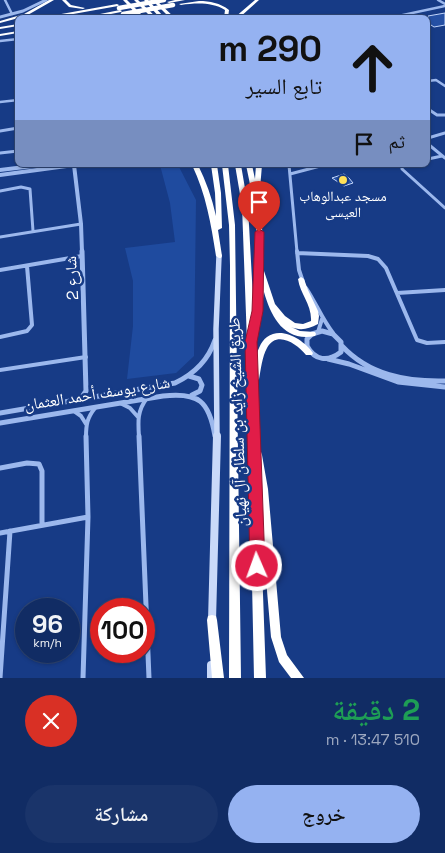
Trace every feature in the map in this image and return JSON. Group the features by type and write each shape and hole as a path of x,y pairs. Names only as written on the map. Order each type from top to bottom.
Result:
{"highway":[{"path":"25,15 52,0"},
{"path":"64,0 67,4 77,8 103,7 120,9 146,0 160,15"},
{"path":"125,0 140,15"},
{"path":"136,0 151,15"},
{"path":"154,0 171,15"},
{"path":"95,15 164,0"},
{"path":"81,15 203,0"},
{"path":"240,15 257,0"},
{"path":"182,2 216,4 227,10 226,15"},
{"path":"58,15 103,7"},
{"path":"115,15 120,9"},
{"path":"0,23 15,18"},
{"path":"0,23 15,21"},
{"path":"0,35 15,32"},
{"path":"0,35 15,32"},
{"path":"196,167 213,211 218,256"},
{"path":"214,167 218,193 218,256"},
{"name":"طريق الشيخ زايد بن سلطان آل نهيان","path":"225,167 232,225 233,265 235,678"},
{"name":"طريق الشيخ زايد بن سلطان آل نهيان","path":"238,167 244,206 251,342 260,678"},
{"path":"249,167 256,194"},
{"path":"251,342 258,311 260,267 256,194 259,167"},
{"path":"260,267 274,308 284,327 299,334 315,333"},
{"path":"274,308 291,325 305,327 315,322 316,315 303,288 301,279"},
{"path":"252,398 261,354 266,343 281,337 292,338 301,343 309,353"},
{"path":"253,418 263,489 276,637 283,658 298,678"},
{"path":"212,620 218,678"}],"main road":[{"path":"211,678 217,453 216,329 218,256"}],"street":[{"path":"5,0 12,14"},
{"path":"0,17 46,0"},
{"path":"438,0 445,5"},
{"path":"402,15 445,5"},
{"path":"430,81 436,80 445,86"},
{"path":"0,102 15,100"},
{"path":"430,110 437,115 445,115"},
{"path":"0,131 15,128"},
{"path":"430,137 445,133"},
{"path":"430,146 443,157"},
{"path":"0,153 15,151"},
{"path":"430,159 443,157"},
{"path":"0,170 25,167"},
{"path":"0,175 59,167"},
{"name":"شارع 2","path":"74,167 82,256 86,391"},
{"path":"290,167 301,279 320,308 322,317 330,330 342,346 356,359 378,371 408,379 445,381"},
{"path":"290,174 316,167"},
{"path":"402,167 445,208"},
{"path":"0,191 21,187 30,189 33,231"},
{"path":"0,237 80,224"},
{"path":"297,253 374,257 384,265 417,340 427,343 445,342"},
{"path":"0,270 82,256"},
{"path":"0,337 27,331 32,325 26,266"},
{"path":"397,293 445,290"},
{"path":"322,317 321,324 315,333 307,338 305,344 309,353 316,357 344,362 402,383 424,387 445,387"},
{"name":"شارع يوسف أحمد العثمان","path":"0,414 164,386 189,376 200,366 209,354 214,342 216,329"},
{"path":"315,333 330,333 336,336"},
{"path":"328,360 338,355 342,346"},
{"path":"0,370 86,357"},
{"path":"189,376 199,379 202,384 200,391 191,395"},
{"path":"80,400 86,391 93,398"},
{"name":"شارع يوسف أحمد العثمان","path":"0,423 147,398 191,395 200,400 210,411 217,453"},
{"path":"147,398 140,407 138,416 149,678"},
{"path":"120,403 130,408 138,416"},
{"path":"83,678 88,517 86,424 89,415 95,407"},
{"path":"73,411 81,416 86,424"},
{"path":"0,468 27,463 39,464 42,471 42,525"},
{"path":"0,533 88,517"},
{"path":"0,678 10,531"}],"shaded area":[{"path":"161,167 179,167 196,200 194,356 176,373 127,379 133,326 133,281 125,248 175,242 170,203"}],"building":[{"path":"445,13 445,25 434,27 430,24 430,16"},
{"name":"مسجد عبدالوهاب العيسى","path":"344,174 353,183 344,186 332,178"}],"place":[{"name":"مسجد عبدالوهاب العيسى","path":"343,180"}],"route":[{"path":"257,566 251,342 258,311 259,232"}]}
